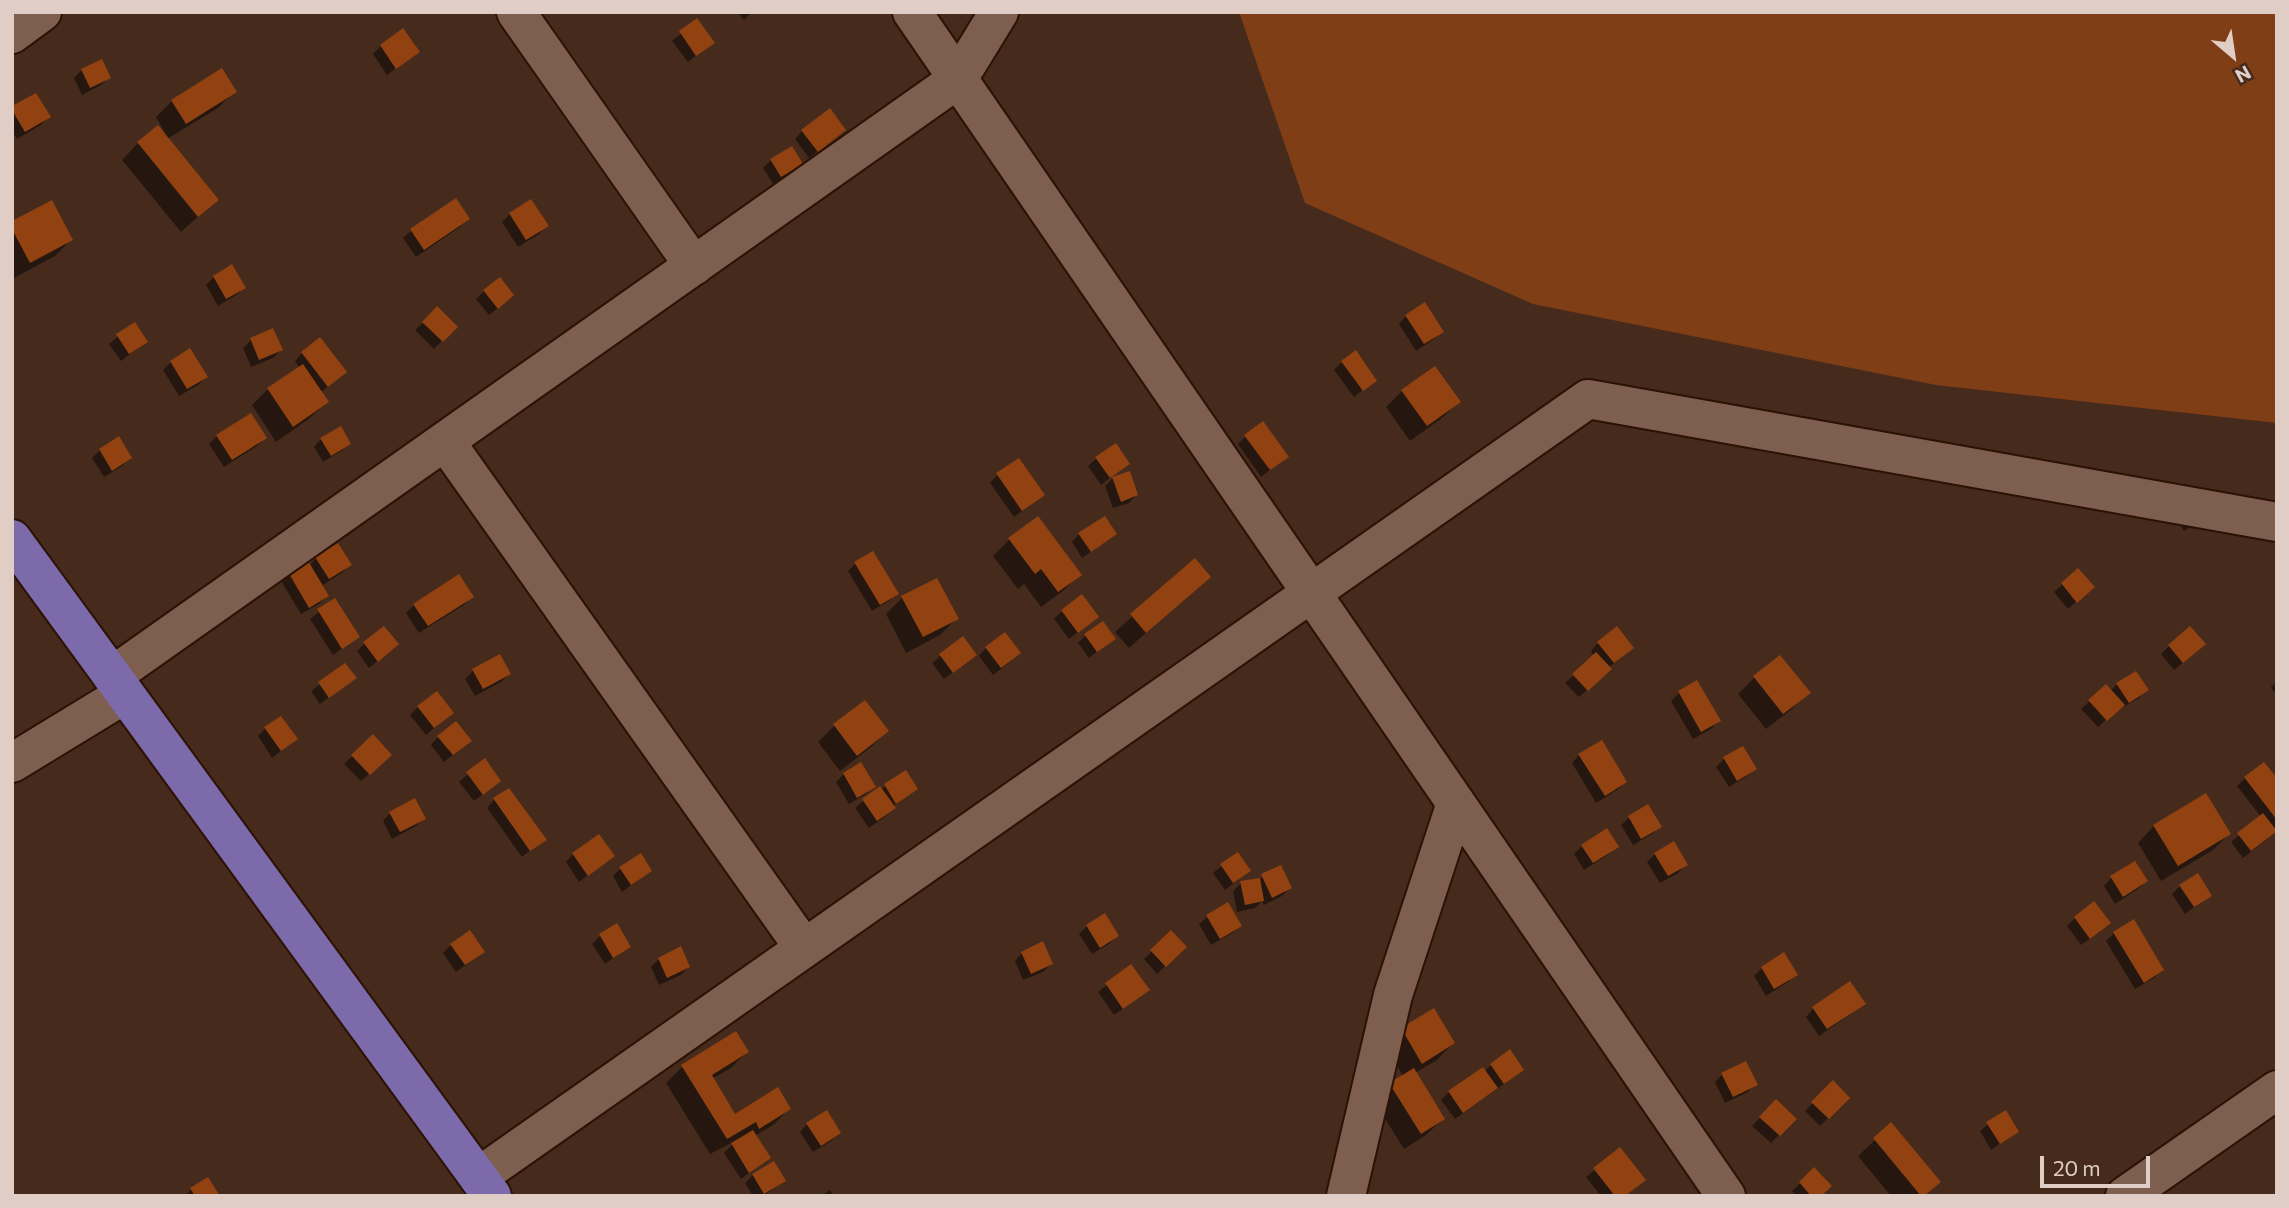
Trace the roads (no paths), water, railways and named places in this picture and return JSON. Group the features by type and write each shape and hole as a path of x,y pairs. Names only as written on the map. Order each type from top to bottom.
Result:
{"main road":[{"path":"12,539 485,1186"}],"street":[{"path":"12,34 42,12"},
{"path":"516,12 694,266"},
{"path":"912,12 1726,1196"},
{"path":"12,763 445,442 958,79 999,12"},
{"path":"485,1186 804,948 1588,399 2277,522"},
{"path":"445,442 804,948"},
{"path":"1346,1196 1393,995 1456,803"},
{"path":"2131,1194 2277,1090"}]}
